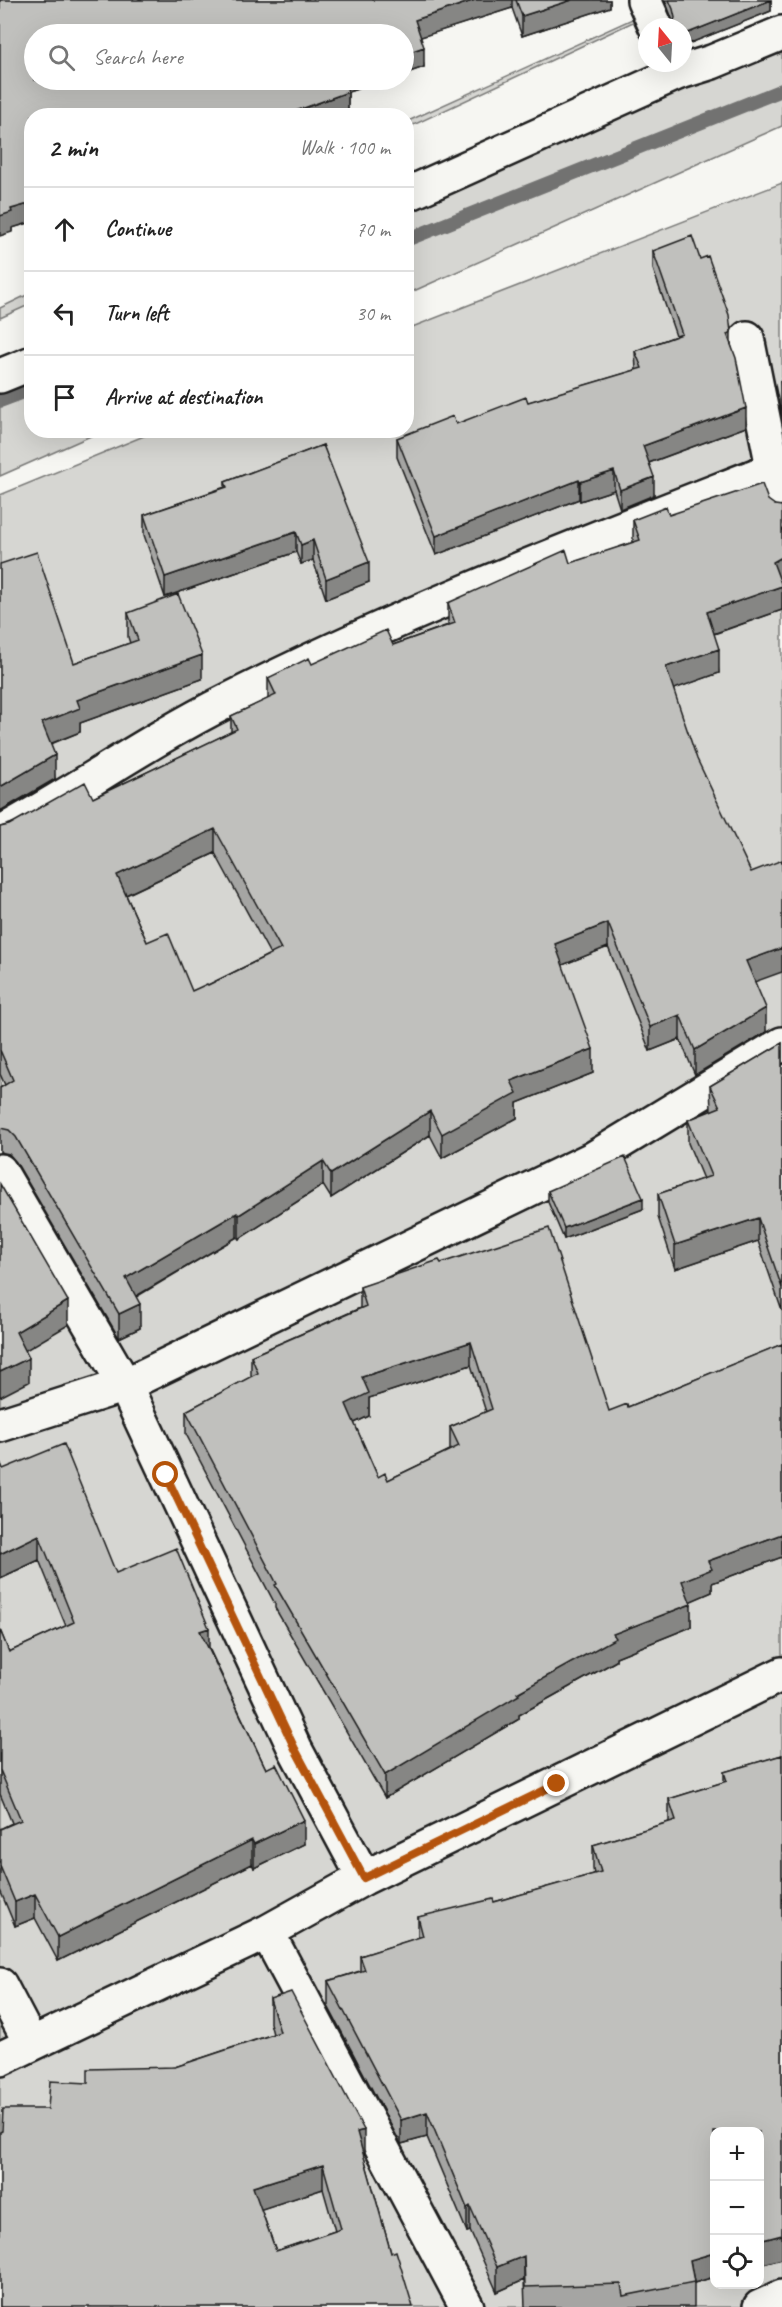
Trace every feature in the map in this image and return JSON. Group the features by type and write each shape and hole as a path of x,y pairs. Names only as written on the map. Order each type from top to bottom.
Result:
{"street":[{"path":"644,0 652,18"},
{"path":"692,65 712,62 782,33"},
{"path":"414,191 667,72"},
{"path":"747,338 782,512"},
{"path":"0,376 24,366"},
{"path":"0,833 226,701 385,626 522,567 773,469"},
{"path":"0,1425 125,1385 594,1158 782,1044"},
{"path":"0,1171 125,1385 295,1749 364,1878"},
{"path":"0,2059 267,1932 364,1878 782,1674"},
{"path":"267,1932 467,2307"},
{"path":"0,1985 32,2044"},
{"path":"759,2307 782,2297"}],"shaded area":[{"path":"674,0 680,0 638,18 414,125 414,118"},
{"path":"782,43 782,126 414,291 414,193"},
{"path":"782,183 782,2307 0,2307 0,495 139,438 414,438 414,326"},
{"path":"24,296 24,307 0,318 0,308"},
{"path":"24,351 24,438 86,438 0,476 0,361"}],"building":[{"path":"0,0 475,0 415,20 424,47 414,50 414,24 24,24 24,90 347,90 348,92 304,108 24,108 24,205 11,209 12,212 0,216"},
{"path":"516,0 572,0 522,16"},
{"path":"669,0 771,0 692,31 692,18 675,18"},
{"path":"692,236 700,259 708,256 729,315 731,332 727,334 736,358 746,408 643,446 654,477 620,490 614,471 580,482 579,480 436,536 397,438 414,438 414,431 453,416 456,424 526,397 528,402 642,368 635,351 682,334 653,251"},
{"path":"323,445 369,562 326,579 313,540 301,545 296,532 165,577 144,515 227,487 225,482"},
{"path":"762,484 768,500 775,505 782,506 782,557 773,562 782,586 707,612 719,649 666,667 697,759 751,872 782,860 782,948 746,961 766,1008 695,1050 680,1015 650,1027 608,923 555,944 593,1049 511,1081 517,1093 442,1134 430,1111 331,1174 323,1161 239,1215 237,1213 126,1278 140,1304 119,1314 16,1137 9,1130 0,1128 0,1088 13,1080 0,1050 0,827 9,825 85,782 93,798 237,729 231,716 276,695 268,678 309,658 312,664 386,630 393,645 455,623 448,603 566,550 570,563 640,540 633,520 666,507 669,515","holes":["215,829 281,949 192,991 168,933 147,942 117,875"]},
{"path":"37,552 74,663 138,640 128,613 178,594 202,655 77,700 80,708 42,723 55,755 0,787 0,564"},
{"path":"782,1043 782,1288 758,1218 675,1245 658,1194 711,1176 688,1120 720,1107 710,1086"},
{"path":"625,1157 643,1198 564,1228 548,1191"},
{"path":"0,1184 68,1301 16,1332 29,1358 0,1372"},
{"path":"549,1228 609,1411 627,1404 628,1407 782,1344 782,1534 708,1561 712,1569 682,1581 691,1604 613,1634 616,1638 517,1693 519,1695 385,1775 275,1585 277,1584 186,1411 258,1373 251,1356 366,1306 360,1287 439,1260 441,1263","holes":["471,1342 492,1409 450,1427 459,1446 388,1480 385,1473 378,1477 346,1404 369,1393 362,1377"]},
{"path":"64,1444 116,1573 176,1548 209,1628 200,1631 266,1769 276,1764 304,1820 254,1844 252,1840 58,1937 35,1894 15,1902 0,1866 0,1829 21,1820 0,1770 0,1630 9,1652 74,1622 39,1535 0,1554 0,1462 3,1469"},
{"path":"782,1755 782,2235 764,2240 764,2127 710,2127 710,2254 690,2260 694,2282 623,2296 621,2284 525,2287 524,2256 497,2267 470,2206 467,2208 427,2112 401,2120 328,1981 365,1970 360,1956 423,1936 418,1917 493,1899 494,1902 601,1872 593,1845 676,1820 669,1799 727,1781 724,1772"},
{"path":"291,1992 364,2130 357,2132 391,2253 396,2251 413,2307 0,2307 0,2132 2,2131 3,2109 48,2109 50,2081 88,2083 88,2069 175,2067 280,2032 270,1999","holes":["323,2165 341,2229 276,2251 253,2187"]}],"waterway":[{"path":"414,237 782,90"},
{"path":"0,401 24,392"}],"route":[{"path":"166,1475 295,1749 364,1878 557,1784"}]}
